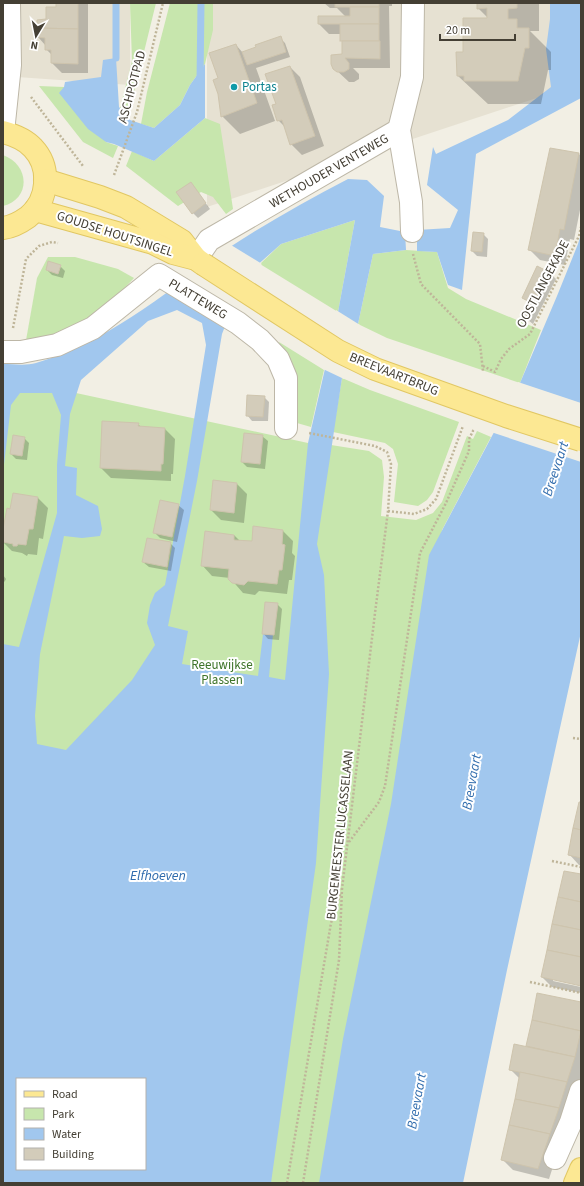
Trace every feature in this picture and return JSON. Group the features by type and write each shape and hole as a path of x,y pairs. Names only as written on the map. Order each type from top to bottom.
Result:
{"main road":[{"path":"3,132 20,138 33,148 42,163 45,180 44,193 35,210 19,223 3,228"},
{"name":"GOUDSE HOUTSINGEL","path":"45,180 100,197 126,207 182,241 199,261"},
{"name":"GOUDSE HOUTSINGEL","path":"35,210 153,243 173,253 199,261"},
{"name":"BREEVAARTBRUG","path":"199,261 338,351 375,369 506,416 581,440"},
{"path":"575,1183 581,1169"}],"street":[{"path":"3,132 10,65 9,3"},
{"name":"WETHOUDER VENTEWEG","path":"199,261 209,240 399,130 412,77 413,3"},
{"path":"399,130 410,202 412,241"},
{"name":"PLATTEWEG","path":"6,352 56,345 93,328 159,275 238,323 260,340 278,359 286,378 295,430"},
{"path":"555,1158 571,1122 581,1091"}],"path":[{"name":"ASCHPOTPAD","path":"114,175 137,112 163,3"},
{"path":"35,103 84,168"},
{"name":"OOSTLANGEKADE","path":"483,366 494,372 501,359 509,349 530,334 581,227"},
{"path":"412,241 421,284 480,344 483,371"},
{"path":"6,352 26,260"},
{"path":"295,430 375,446 387,452 391,464 388,511 414,514 427,509 436,499 462,428"},
{"path":"348,844 379,802 385,786 420,553 446,503 469,451 469,439 473,431"},
{"name":"BURGEMEESTER LUCASSELAAN","path":"303,1183 340,960 342,889 388,511"},
{"path":"573,738 581,739"},
{"path":"552,861 581,867"},
{"path":"287,1183 331,923 342,889"},
{"path":"530,982 581,993"}],"shaded area":[{"path":"3,3 130,3 130,85 3,76"},
{"path":"207,3 559,3 558,91 207,207"}],"green space":[{"path":"130,3 156,3 128,117 120,108 132,61"},
{"path":"170,3 213,3 213,30 205,64 190,85 180,105 154,128 141,124 147,92"},
{"path":"39,86 64,87 106,142 118,146 113,158 83,142"},
{"path":"205,118 220,124 233,209 226,214 213,197 201,192 178,206 126,166 132,151 154,161"},
{"path":"3,155 12,160 18,166 24,182 19,196 12,202 3,206"},
{"path":"355,220 338,312 260,264 281,244"},
{"path":"406,250 437,252 448,288 466,299 541,330 520,383 387,338 358,324 373,254"},
{"path":"48,257 75,257 118,269 134,278 102,312 60,340 25,346 37,278"},
{"path":"279,342 324,370 311,427 297,423 291,414 290,374"},
{"path":"342,378 370,390 459,422 433,492 427,500 418,506 394,502 398,464 393,449 385,443 333,432"},
{"name":"Reeuwijkse Plassen","path":"3,379 11,379 308,443 369,451 382,460 384,477 381,516 416,520 433,513 442,502 467,436 473,439 477,431 491,437 442,530 344,1183 3,1183"}],"water":[{"path":"550,3 581,3 581,98 476,154 462,290 448,285 437,252 417,251 417,230 450,228 458,210 427,185 433,147 436,154 508,120 551,87 546,49 550,19"},
{"path":"116,58 119,107 130,120 154,128 180,105 190,85 205,64 205,118 154,161 106,142 88,129 59,93 64,87 65,82 101,77 103,60"},
{"name":"Elfhoeven","path":"348,179 367,180 384,196 380,227 405,232 406,250 373,254 358,324 342,378 317,544 324,575 329,674 316,863 271,1183 3,1183 3,644 19,647 57,513 57,465 61,415 52,393 20,393 11,405 3,473 3,364 24,365 36,363 62,354 113,329 161,297 230,247 288,212","holes":["355,220 338,312 308,443 285,680 269,677 273,634 263,634 258,676 182,664 188,631 168,626 197,481 222,334 244,277 281,244","177,310 202,323 206,345 185,476 165,585 155,593 150,605 147,623 155,645 132,680 66,750 37,744 35,716 40,654 64,536 82,538 100,536 102,529 98,506 76,495 77,468 65,466 70,414 81,380 148,321"]},
{"name":"Breevaart","path":"581,234 581,632 507,970 463,1183 319,1183 343,1039 391,804 429,555 520,383 557,296"}],"pier":[{"path":"231,245 262,264 245,278 233,310 185,277"},
{"path":"336,310 360,325 344,379 323,369"},
{"path":"518,382 581,403 581,462 491,432"}],"building":[{"path":"56,3 78,3 78,29 37,28 37,20 46,19 46,7 56,7"},
{"path":"335,3 379,3 379,7 335,7"},
{"path":"477,3 517,3 517,8 508,9 508,19 517,19 517,28 529,28 529,48 525,48 518,81 464,81 464,76 457,76 456,52 463,52 463,18 487,18 487,8 477,9"},
{"path":"350,7 379,7 379,24 318,24 318,16 350,16"},
{"path":"340,24 379,24 379,41 340,41"},
{"path":"37,28 78,29 78,64 51,63 51,50 45,50 45,38 37,37"},
{"path":"281,36 286,52 247,65 242,52 256,47 255,45"},
{"path":"342,41 380,41 380,59 345,58 349,63 349,69 344,72 337,72 333,69 331,64 331,55 342,54"},
{"name":"Portas","path":"236,44 257,103 221,117 218,94 213,80 218,78 209,53"},
{"path":"290,66 315,136 290,145 282,120 277,121 272,105 276,104 265,74"},
{"path":"550,148 579,153 564,230 560,229 555,256 528,250"},
{"path":"191,182 206,203 192,214 176,192"},
{"path":"473,232 484,233 482,252 471,251"},
{"path":"48,261 61,265 58,274 46,270"},
{"path":"537,266 551,273 528,319 523,317 530,302 522,298"},
{"path":"247,395 265,396 263,417 246,416"},
{"path":"102,421 139,423 138,426 165,428 163,464 161,464 161,471 100,468"},
{"path":"244,433 263,435 260,464 241,462"},
{"path":"13,435 25,437 22,456 10,454"},
{"path":"213,480 237,483 234,513 210,510"},
{"path":"13,493 38,497 33,529 29,529 26,545 18,544 17,546 13,546 13,544 3,542 3,529 7,508 10,509"},
{"path":"160,500 179,504 172,537 153,533"},
{"path":"253,526 283,530 282,544 285,545 282,570 279,570 277,584 248,581 244,585 232,583 228,579 229,569 201,566 205,531 234,535 234,540 252,541"},
{"path":"147,538 171,542 167,567 142,562"},
{"path":"265,602 278,603 274,635 262,634"},
{"path":"579,802 581,802 581,830 573,828"},
{"path":"573,828 581,830 581,858 568,855"},
{"path":"564,871 581,874 581,902 558,897"},
{"path":"558,897 581,902 581,930 552,924"},
{"path":"552,924 581,930 581,957 547,950"},
{"path":"547,950 581,957 581,986 541,977"},
{"path":"537,993 581,1002 581,1031 532,1020"},
{"path":"532,1020 581,1031 575,1057 526,1046"},
{"path":"514,1044 575,1057 567,1082 509,1070"},
{"path":"520,1072 567,1082 559,1108 515,1099"},
{"path":"515,1099 559,1108 550,1134 509,1125"},
{"path":"509,1125 550,1134 538,1169 501,1160"}],"waterway":[{"path":"116,3 116,58"},
{"path":"200,81 201,3"}],"place":[{"name":"Portas","path":"234,87"}]}
